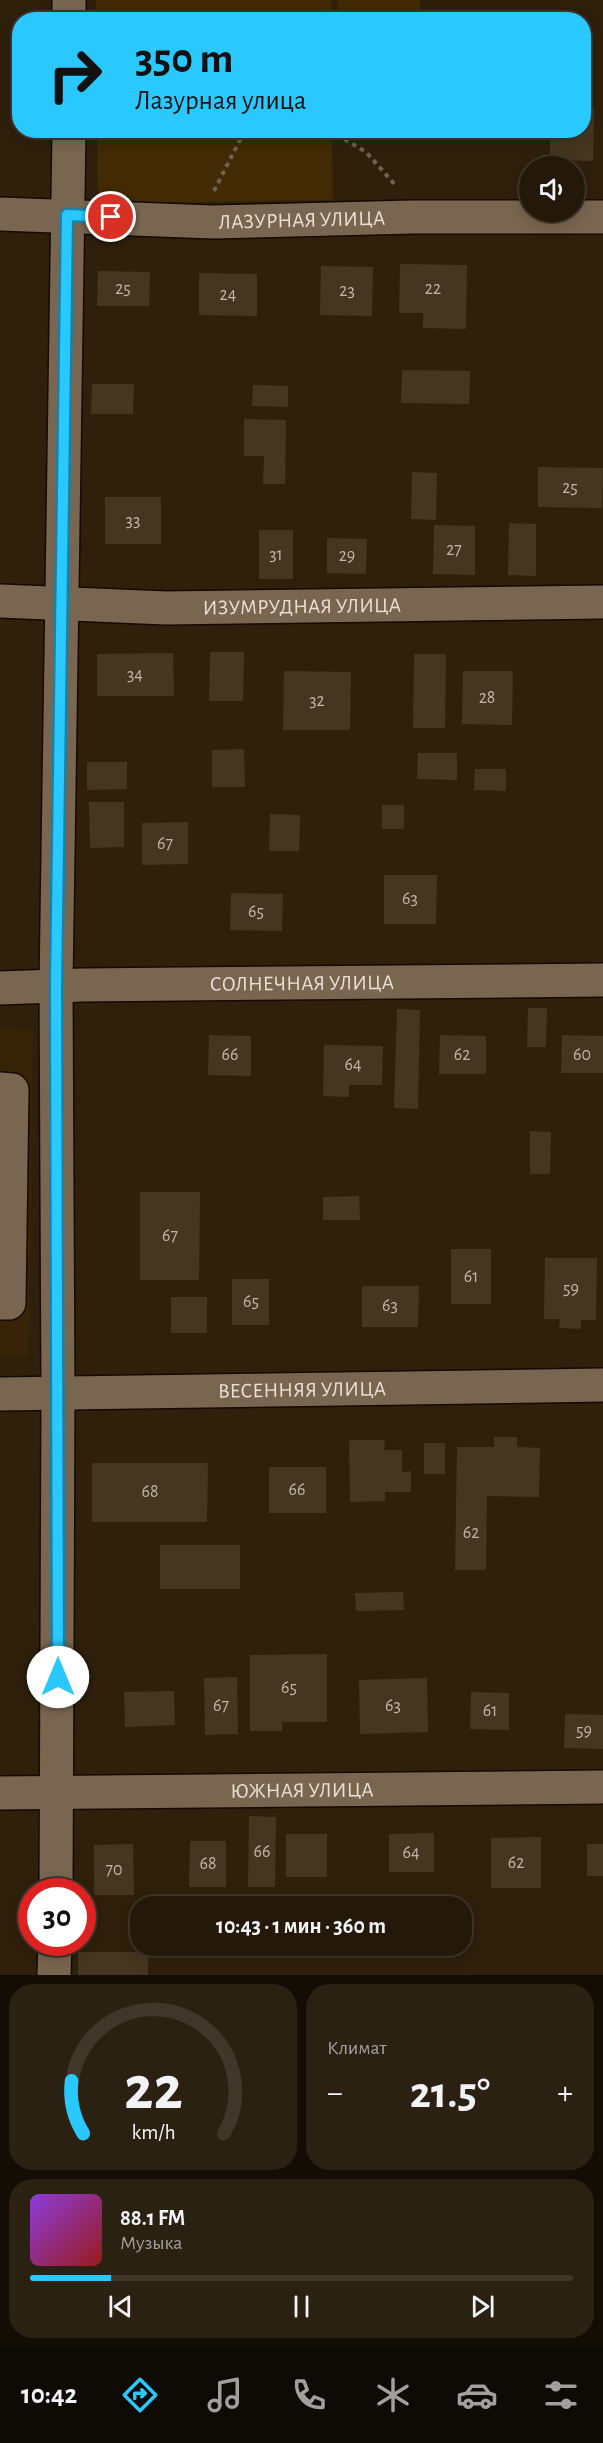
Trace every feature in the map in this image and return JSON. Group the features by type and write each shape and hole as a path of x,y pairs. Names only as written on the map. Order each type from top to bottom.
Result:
{"street":[{"path":"56,1878 58,1395 56,985 69,138"},
{"name":"ЛАЗУРНАЯ УЛИЦА","path":"0,214 213,222 412,217 603,217"},
{"name":"ИЗУМРУДНАЯ УЛИЦА","path":"0,601 166,608 603,602"},
{"name":"СОЛНЕЧНАЯ УЛИЦА","path":"0,988 56,985 603,981"},
{"path":"0,1089 12,1090 9,1303 0,1303"},
{"name":"ВЕСЕННЯЯ УЛИЦА","path":"0,1394 58,1395 603,1385"},
{"name":"ЮЖНАЯ УЛИЦА","path":"0,1793 603,1787"},
{"path":"54,1975 55,1956"}],"path":[{"path":"213,222 214,189 242,138"},
{"path":"342,138 366,152 401,192 412,217"}],"shaded area":[{"path":"96,0 331,0 331,12 96,12"},
{"path":"338,0 420,0 421,12 338,12"},
{"path":"97,138 332,138 333,200 98,204"},
{"path":"0,1028 33,1029 29,1357 0,1356"}],"building":[{"path":"591,108 594,108 593,161 585,161 585,156 550,156 550,138 591,138"},
{"path":"400,264 467,265 466,329 423,328 423,313 399,313"},
{"path":"321,266 373,267 372,316 320,315"},
{"path":"98,271 150,272 149,306 97,306"},
{"path":"199,273 257,274 257,316 199,315"},
{"path":"402,370 470,371 469,404 401,403"},
{"path":"92,384 134,384 133,414 91,414"},
{"path":"253,385 288,386 288,407 252,406"},
{"path":"244,419 286,420 285,484 263,484 264,456 244,456"},
{"path":"538,467 603,468 602,508 538,507"},
{"path":"412,472 437,473 436,520 411,519"},
{"path":"105,497 161,497 161,544 105,544"},
{"path":"509,523 536,524 536,576 508,575"},
{"path":"434,525 475,526 475,575 433,574"},
{"path":"259,530 293,530 293,579 259,579"},
{"path":"327,538 367,539 366,574 327,573"},
{"path":"210,652 244,652 243,701 209,701"},
{"path":"173,653 174,696 97,696 97,654"},
{"path":"414,654 446,654 445,728 413,728"},
{"path":"284,671 351,672 350,730 283,730"},
{"path":"463,671 513,671 512,725 462,724"},
{"path":"244,749 245,787 212,787 212,750"},
{"path":"418,753 457,753 457,780 417,779"},
{"path":"87,762 127,762 127,789 87,790"},
{"path":"475,769 506,769 506,791 474,790"},
{"path":"89,802 124,802 124,847 90,848"},
{"path":"382,805 404,805 404,829 382,829"},
{"path":"270,814 300,815 299,851 269,851"},
{"path":"188,822 188,864 142,865 142,823"},
{"path":"384,875 437,875 436,924 384,924"},
{"path":"231,893 283,894 282,931 230,930"},
{"path":"528,1008 547,1008 546,1047 527,1047"},
{"path":"397,1009 420,1010 418,1109 394,1108"},
{"path":"209,1035 251,1036 251,1076 208,1075"},
{"path":"440,1035 486,1036 486,1074 439,1074"},
{"path":"562,1035 603,1036 603,1073 561,1073"},
{"path":"324,1045 383,1046 382,1085 349,1085 349,1097 323,1096"},
{"path":"530,1131 551,1132 550,1174 530,1174"},
{"path":"140,1192 200,1192 199,1280 140,1280"},
{"path":"359,1196 360,1220 323,1220 323,1197"},
{"path":"451,1249 491,1249 491,1304 451,1304"},
{"path":"545,1258 597,1258 596,1320 581,1320 581,1329 559,1328 560,1319 544,1319"},
{"path":"232,1279 269,1279 269,1325 232,1325"},
{"path":"362,1286 419,1286 418,1327 362,1327"},
{"path":"171,1297 207,1297 207,1333 171,1333"},
{"path":"494,1437 517,1437 517,1447 540,1448 539,1497 487,1496 486,1570 455,1570 457,1447 494,1447"},
{"path":"349,1440 385,1440 384,1450 402,1450 402,1472 411,1471 411,1492 385,1492 385,1501 350,1502"},
{"path":"424,1443 445,1443 445,1474 424,1474"},
{"path":"92,1463 208,1463 207,1522 92,1522"},
{"path":"269,1467 326,1467 326,1513 269,1513"},
{"path":"160,1545 240,1545 240,1589 160,1589"},
{"path":"403,1592 404,1610 356,1611 355,1593"},
{"path":"327,1654 327,1722 282,1722 282,1731 250,1731 250,1655"},
{"path":"237,1677 238,1734 205,1735 204,1678"},
{"path":"427,1678 428,1732 360,1734 359,1680"},
{"path":"174,1691 175,1725 125,1727 124,1692"},
{"path":"471,1692 509,1693 509,1730 470,1729"},
{"path":"565,1714 603,1715 603,1749 564,1748"},
{"path":"249,1816 276,1817 275,1887 248,1887"},
{"path":"434,1833 434,1872 389,1872 389,1834"},
{"path":"286,1834 327,1834 327,1877 286,1877"},
{"path":"541,1837 541,1888 491,1888 491,1838"},
{"path":"190,1841 226,1841 226,1887 189,1887"},
{"path":"133,1844 134,1895 96,1895 94,1845"},
{"path":"587,1844 603,1844 603,1876 587,1876"},
{"path":"96,1952 130,1952 130,1956 148,1956 148,1975 78,1975 78,1956 96,1956"}],"route":[{"path":"58,1677 56,985 67,215 111,217"}]}
